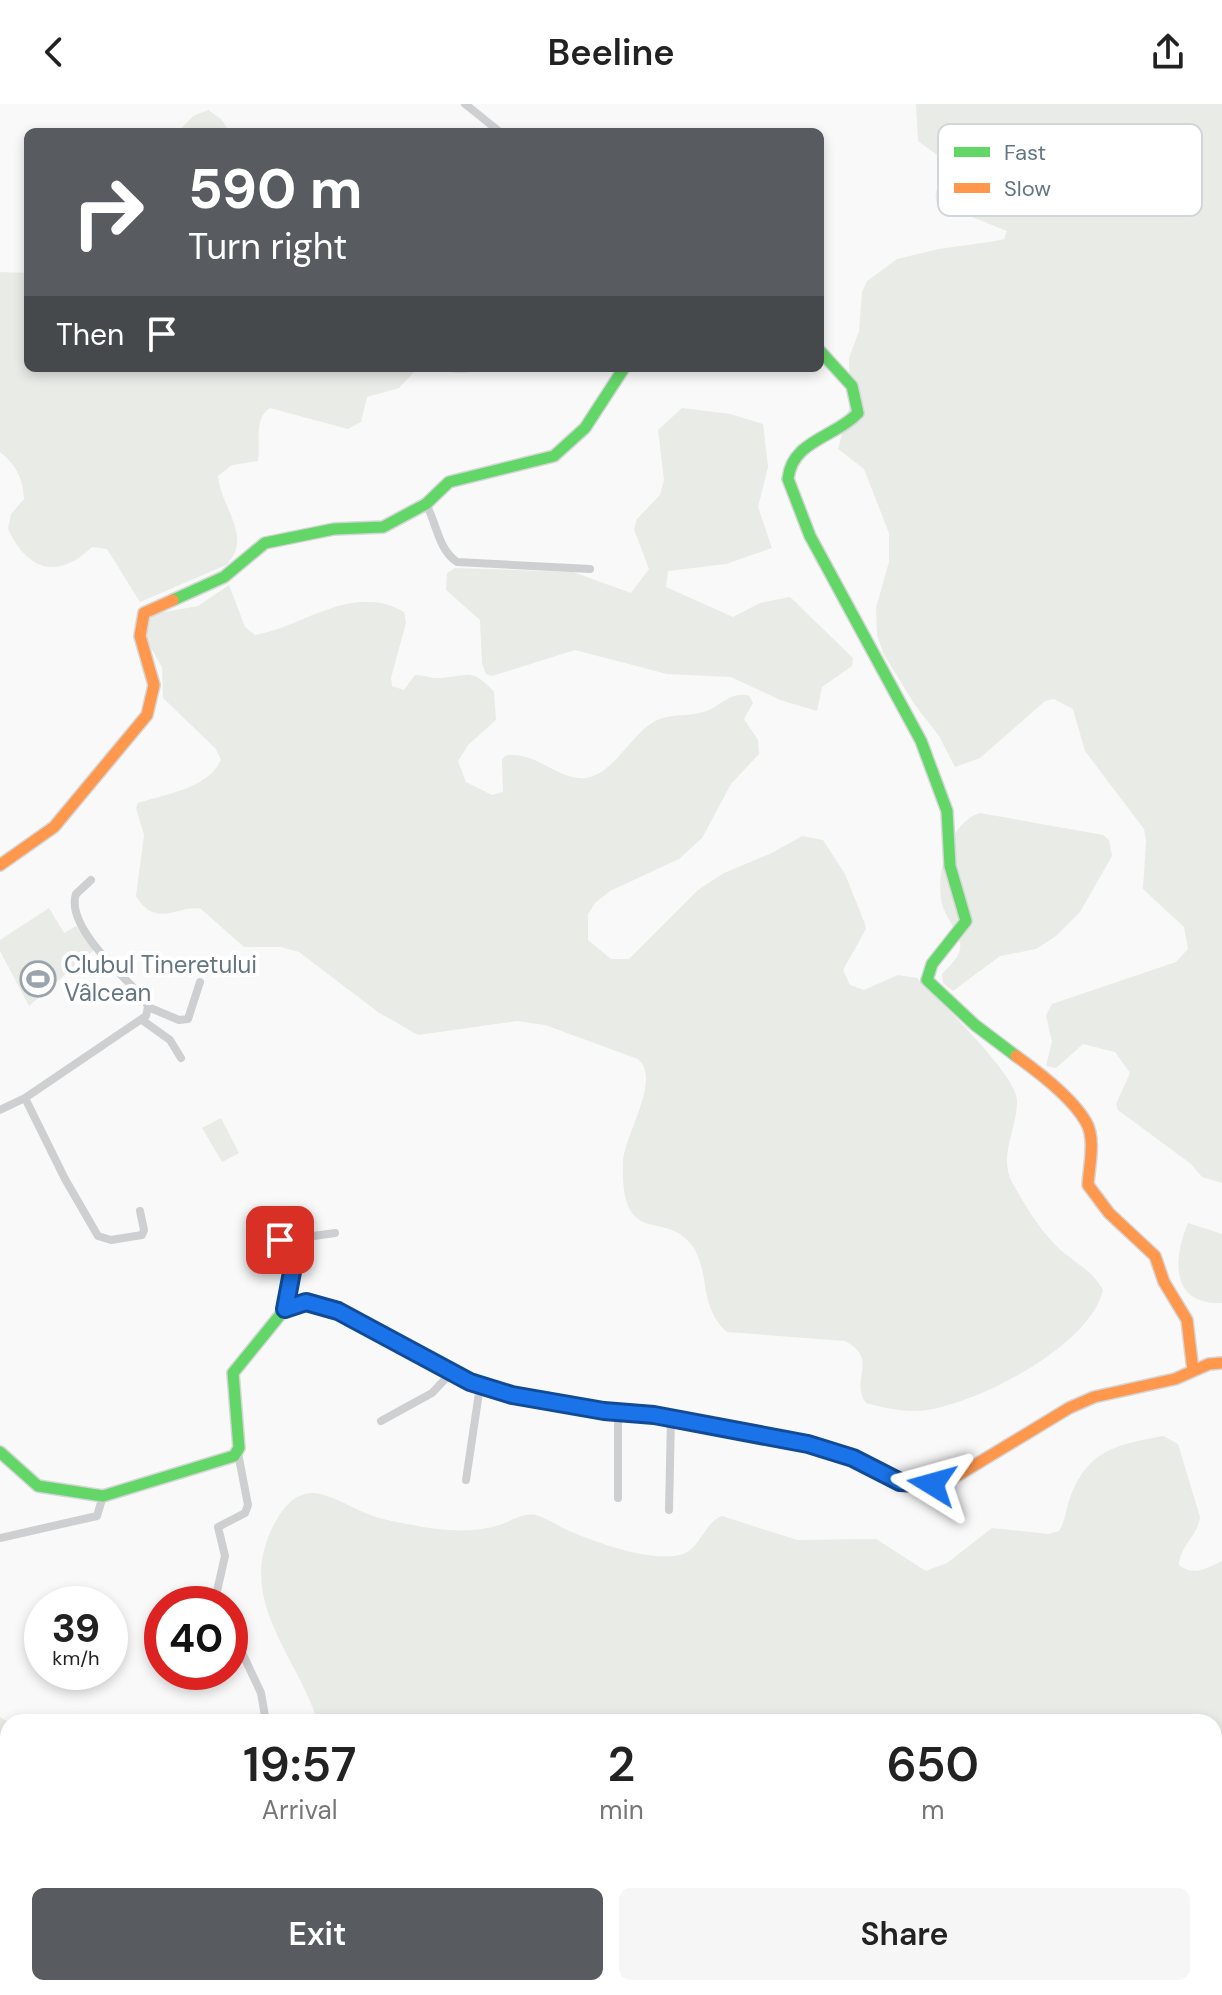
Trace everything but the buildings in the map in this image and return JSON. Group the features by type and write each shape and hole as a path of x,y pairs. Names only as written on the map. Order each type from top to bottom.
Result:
{"street":[{"path":"465,104 495,128"},
{"path":"824,355 849,382 858,401 858,413 847,425 817,438 803,449 789,469 788,479 810,536 857,617 921,741 947,811 950,866 966,921 932,964 927,980 975,1025 1040,1074 1086,1122 1091,1142 1088,1185 1109,1213 1155,1256 1164,1282 1187,1320 1193,1371"},
{"path":"0,865 54,827 147,715 155,698 156,683 141,637 144,613 224,577 265,543 334,529 383,527 426,504 449,482 554,456 568,448 621,372"},
{"path":"426,504 446,554 457,562 590,569"},
{"path":"91,880 79,889 73,901 80,924 148,1007 179,1020 188,1019 200,982"},
{"path":"0,1110 25,1098 142,1020 148,1007"},
{"path":"142,1020 170,1040 181,1058"},
{"path":"25,1098 65,1179 98,1236 111,1240 142,1235 144,1230 140,1211"},
{"path":"218,1586 225,1556 218,1527 245,1513 248,1505 238,1453 233,1373 285,1309 292,1272 278,1241 335,1233"},
{"path":"285,1309 306,1302 338,1311 480,1386 546,1402 671,1418 830,1449 900,1482 922,1486 968,1470 1080,1403 1175,1379 1221,1362"},
{"path":"381,1421 432,1393 452,1372"},
{"path":"466,1480 480,1386"},
{"path":"618,1411 618,1498"},
{"path":"669,1510 671,1418"},
{"path":"0,1452 38,1486 103,1496 228,1459 238,1453"},
{"path":"0,1538 97,1516 103,1496"},
{"path":"248,1665 261,1693 265,1714"}],"shaded area":[{"path":"916,104 1222,104 1222,1183 1202,1177 1191,1164 1118,1110 1116,1104 1130,1073 1115,1052 1083,1044 1056,1068 1046,1066 1052,1042 1046,1015 1052,1004 1176,962 1188,949 1184,927 1143,889 1144,829 1085,751 1073,709 1054,699 1045,701 980,758 955,767 939,736 915,705 883,653 877,635 876,608 889,562 889,533 864,469 838,449 850,405 849,358 859,331 862,292 867,281 897,259 1004,239 1007,231 970,216 1202,216 1202,124 938,124 938,155 918,141"},
{"path":"208,110 227,128 182,128 193,116"},
{"path":"0,272 24,273 24,372 414,372 399,388 367,397 361,422 348,429 270,408 265,412 260,425 258,461 232,465 218,476 237,533 234,555 226,565 140,602 107,549 92,547 67,564 56,567 34,562 25,554 8,529 11,514 24,499 22,485 18,472 0,452"},
{"path":"682,408 730,414 763,424 768,467 758,507 772,548 726,564 668,571 666,587 733,617 760,603 790,597 853,658 852,666 822,687 817,711 780,700 731,677 667,674 575,650 492,676 486,674 482,664 480,620 446,590 447,573 455,568 573,572 631,593 649,569 634,529 637,519 660,495 664,480 658,430"},
{"path":"229,585 245,627 255,635 347,604 385,604 404,612 406,623 391,678 392,686 404,690 415,675 438,678 470,675 480,679 494,692 496,720 468,745 458,761 466,782 492,795 503,792 502,760 505,756 528,757 571,777 593,776 609,766 644,729 659,719 704,712 734,696 749,696 753,703 744,719 758,740 759,754 731,784 702,838 679,859 610,891 595,903 588,914 588,940 611,959 629,959 698,890 724,873 772,853 802,836 823,840 845,874 866,929 843,970 850,985 864,990 898,975 917,978 990,1056 1013,1088 1017,1100 1007,1163 1013,1184 1030,1213 1057,1247 1092,1275 1103,1290 1094,1311 1077,1331 1030,1368 975,1396 949,1405 912,1411 866,1403 860,1386 863,1362 855,1348 845,1341 727,1332 712,1311 701,1266 691,1244 680,1234 646,1223 636,1217 629,1207 624,1189 623,1162 646,1080 644,1068 638,1059 545,1025 517,1021 418,1035 378,1012 299,952 281,947 244,947 201,909 160,914 144,906 136,896 144,835 136,808 138,803 197,783 215,769 221,759 215,748 163,698 162,667 147,641 145,622 154,614 198,606"},
{"path":"980,813 1103,835 1109,840 1112,856 1080,912 1056,936 1036,949 1000,956 953,991 943,983 942,974 958,956 960,944 942,904 943,865 960,827"},
{"name":"Clubul Tineretului Vâlcean","path":"49,908 64,933 76,926 94,950 29,1006 0,951 0,940"},
{"path":"221,1118 239,1153 222,1162 202,1128"},
{"path":"1188,1223 1222,1234 1222,1303 1205,1302 1184,1288 1178,1265"},
{"path":"1163,1436 1178,1444 1200,1517 1179,1565 1195,1571 1222,1561 1222,1714 315,1714 271,1621 264,1596 261,1571 266,1543 280,1514 294,1499 309,1493 329,1497 376,1517 437,1529 480,1529 526,1515 536,1515 606,1545 661,1556 674,1556 690,1550 710,1525 722,1516 797,1540 876,1539 926,1571 947,1563 992,1528 1049,1534 1059,1531 1071,1495 1087,1468 1107,1451"}],"traffic: fast":[{"path":"824,355 852,386 858,413 806,447 791,466 788,479 810,536 921,741 947,811 950,866 966,921 932,964 927,980 975,1025 1016,1056"},
{"path":"173,600 224,577 265,543 334,529 383,527 426,504 449,482 554,456 585,428 621,372"},
{"path":"0,1452 38,1486 103,1496 234,1456 239,1448 233,1373 285,1309 306,1302 349,1316 480,1386 546,1402 654,1415 833,1450"}],"traffic: slow":[{"path":"0,865 54,827 147,715 154,685 140,636 144,613 173,600"},
{"path":"1016,1056 1064,1095 1086,1122 1091,1144 1088,1185 1109,1213 1155,1256 1164,1282 1187,1320 1193,1371"},
{"path":"833,1450 914,1485 955,1477 1069,1408 1094,1397 1175,1379 1209,1364 1222,1363"}],"place":[{"name":"Clubul Tineretului Vâlcean","path":"38,979"}],"route":[{"path":"280,1240 280,1250 292,1272 285,1309 306,1302 338,1311 480,1386 546,1402 654,1415 808,1444 853,1458 900,1482 922,1486 932,1484"}]}
